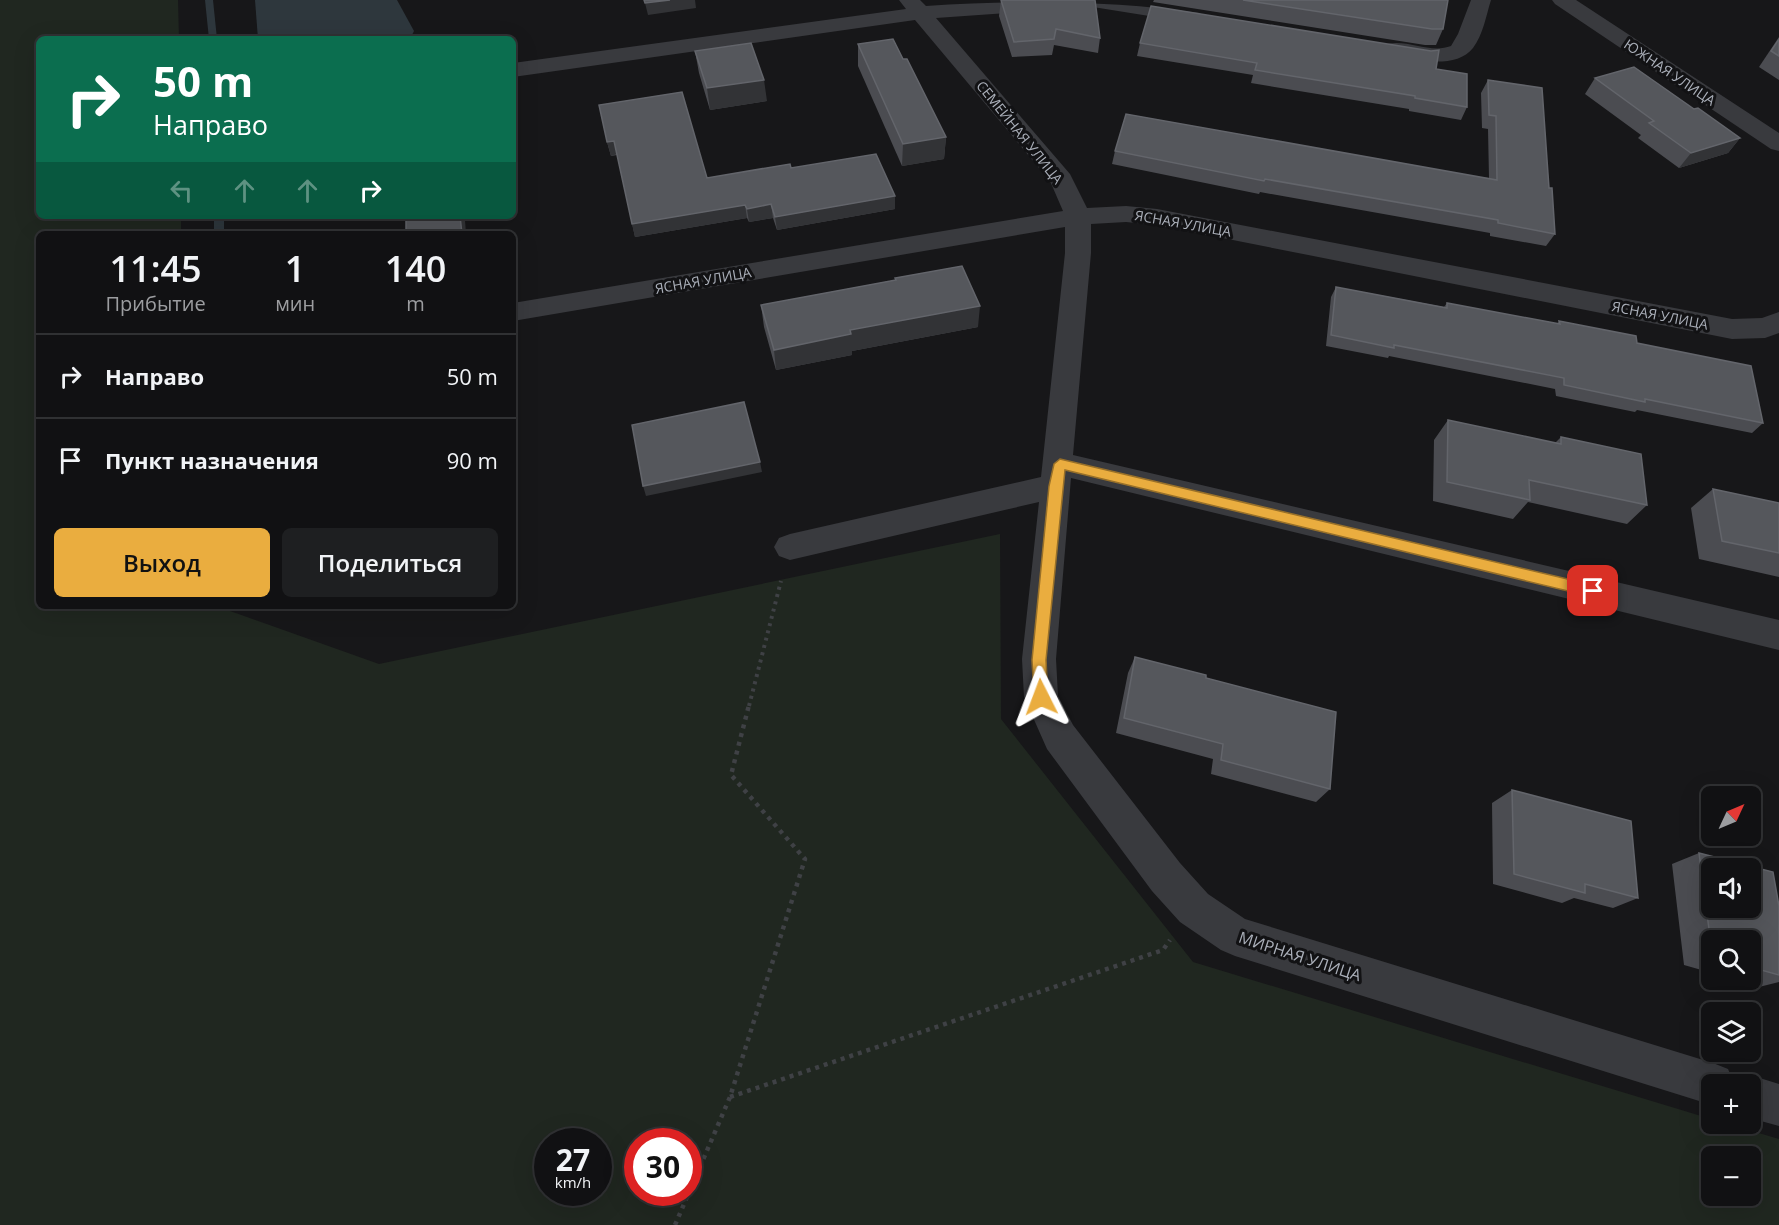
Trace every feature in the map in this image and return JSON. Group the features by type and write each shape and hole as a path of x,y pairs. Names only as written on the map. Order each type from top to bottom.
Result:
{"street":[{"path":"1377,46 1425,54 1453,53 1463,47 1481,0"},
{"name":"ЮЖНАЯ УЛИЦА","path":"1562,0 1779,144"},
{"path":"516,70 915,6 1093,1 1212,20"},
{"name":"СЕМЕЙНАЯ УЛИЦА","path":"915,6 1061,179 1078,217 1078,253 1058,475"},
{"name":"ЯСНАЯ УЛИЦА","path":"516,311 1078,217 1126,214 1157,217 1732,329 1765,328 1779,322"},
{"path":"790,547 1058,475 1779,636"},
{"name":"МИРНАЯ УЛИЦА","path":"1058,475 1039,660 1041,697 1060,737 1166,877 1194,908 1235,936 1701,1080"},
{"path":"1761,1099 1779,1105"}],"path":[{"path":"675,1225 730,1097 805,859 731,775 790,547"},
{"path":"730,1097 1163,950 1194,908"}],"shaded area":[{"path":"0,0 178,0 179,36 36,36 36,219 181,219 181,231 36,231 36,609 224,609 379,664 1000,534 1001,719 1193,962 1701,1116 1701,1134 1761,1134 1779,1139 1779,1225 0,1225"},
{"path":"255,0 397,0 414,31 412,36 258,36"}],"building":[{"path":"644,0 670,0 645,3"},
{"path":"1001,0 1095,0 1100,38 1056,29 1054,39 1014,42"},
{"path":"1243,0 1448,0 1443,29 1432,29"},
{"path":"1151,6 1431,51 1439,50 1436,69 1467,74 1467,107 1415,98 1415,96 1255,70 1257,63 1140,43"},
{"path":"893,39 903,59 907,59 946,137 903,144 858,44"},
{"path":"1779,39 1779,56 1771,51"},
{"path":"751,43 764,80 707,88 695,51"},
{"path":"1634,67 1740,138 1691,153 1649,123 1654,121 1595,78"},
{"path":"1488,80 1542,88 1549,188 1552,188 1555,234 1498,223 1498,220 1265,179 1264,181 1115,151 1126,114 1497,180 1496,116 1489,115"},
{"path":"682,92 707,178 790,164 791,168 876,154 895,196 775,217 771,204 747,209 745,205 632,224 614,141 607,142 599,105"},
{"path":"406,219 460,219 462,231 406,231"},
{"path":"962,266 980,306 850,330 851,334 774,350 761,305"},
{"path":"1336,287 1447,308 1447,303 1560,324 1559,321 1636,336 1637,343 1751,366 1763,423 1564,385 1564,378 1331,335"},
{"path":"744,402 760,462 643,486 632,425"},
{"path":"1448,420 1561,444 1561,437 1641,454 1647,505 1529,480 1530,500 1447,482"},
{"path":"1713,489 1779,503 1779,553 1722,541"},
{"path":"1135,657 1336,712 1330,789 1221,760 1223,744 1124,718"},
{"path":"1512,790 1631,821 1638,898 1585,884 1585,893 1514,874"},
{"path":"1699,853 1718,858 1701,858 1701,868"},
{"path":"1761,869 1773,872 1779,906 1779,975 1761,970 1761,930 1709,930 1708,918 1761,918"}],"waterway":[{"path":"209,0 213,36"},
{"path":"219,219 219,231"}],"route":[{"path":"1041,697 1039,660 1060,464 1593,591"}]}
